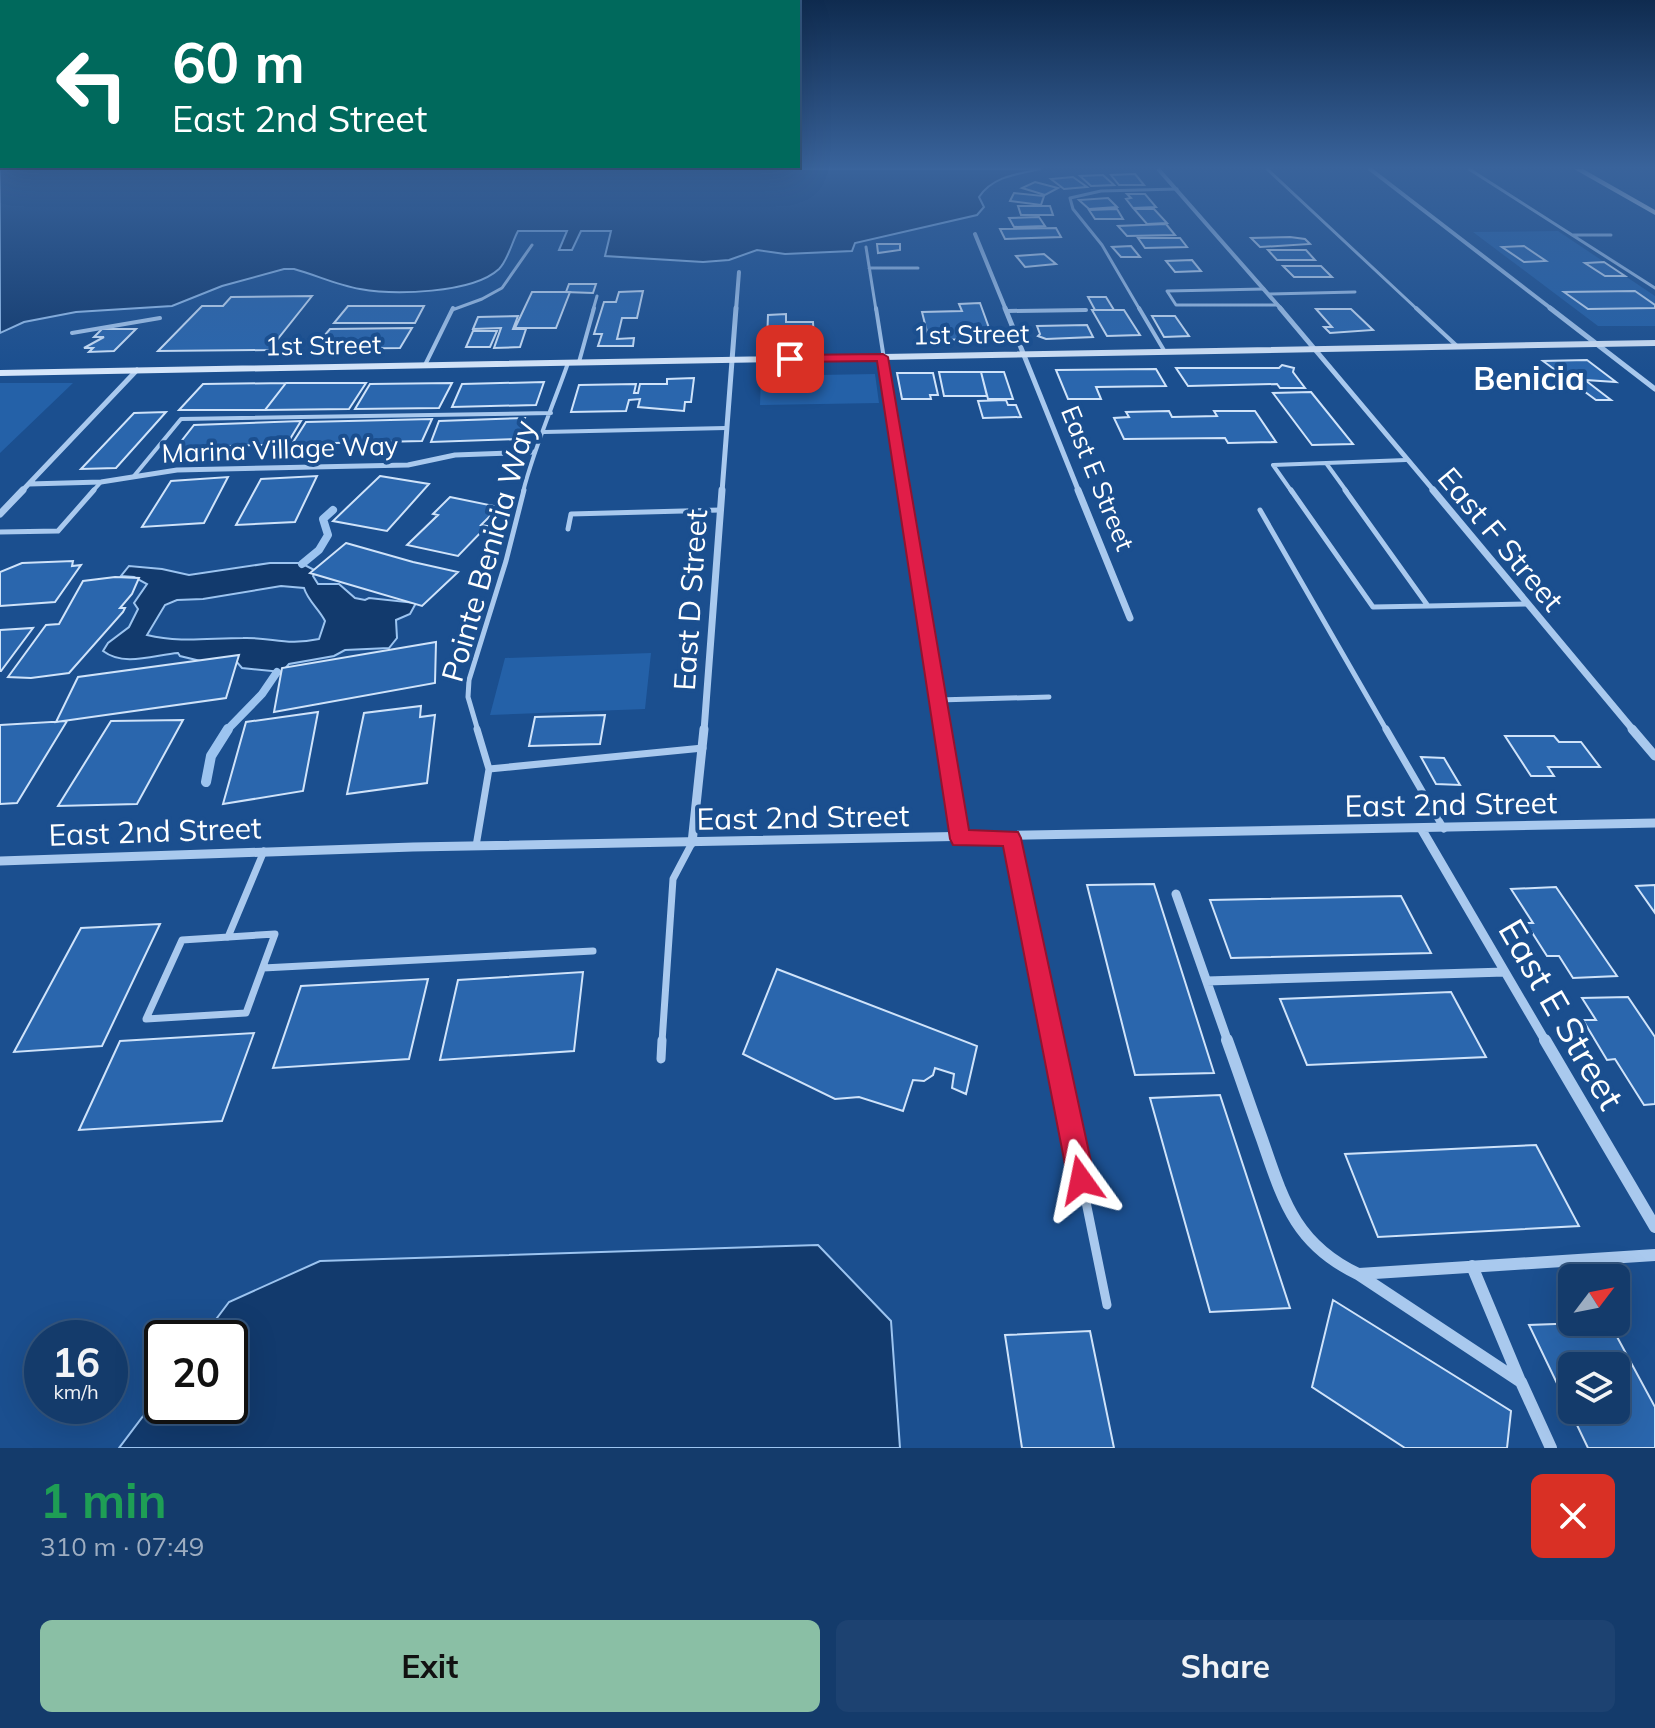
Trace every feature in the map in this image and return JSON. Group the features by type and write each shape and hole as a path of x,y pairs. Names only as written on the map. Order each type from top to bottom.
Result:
{"main road":[{"name":"1st Street","path":"0,373 1655,343"}],"street":[{"name":"East E Street","path":"976,237 1130,618"},
{"name":"East F Street","path":"1218,237 1655,756"},
{"path":"1458,237 1655,389"},
{"name":"East D Street","path":"692,843 703,748 739,272"},
{"path":"0,514 137,370"},
{"name":"Marina Village Way","path":"29,484 101,482 177,470 408,465 455,455 533,452"},
{"name":"East 2nd Street","path":"0,861 476,846 1445,830 1655,823"},
{"name":"East E Street","path":"1422,830 1655,1227"},
{"path":"1176,894 1285,1205 1305,1238 1330,1261 1358,1274 1521,1382"},
{"path":"1207,981 1505,972"},
{"path":"1358,1274 1655,1255"},
{"path":"1472,1266 1551,1448"}],"lane":[{"path":"1096,237 1165,352"},
{"path":"1340,237 1458,347"},
{"path":"1575,237 1655,288"},
{"path":"425,365 453,308 477,303 502,291 532,245"},
{"path":"866,247 960,839"},
{"path":"869,268 918,268"},
{"path":"1278,305 1176,305 1167,291 1355,292"},
{"name":"Pointe Benicia Way","path":"476,846 489,769 468,697 469,680 506,561 533,452 573,362 597,296"},
{"path":"1007,311 1086,310"},
{"path":"72,333 160,318"},
{"path":"134,476 181,419 551,413"},
{"path":"544,432 726,428"},
{"path":"1406,460 1273,465 1373,607 1528,604"},
{"path":"1325,462 1428,606"},
{"path":"0,532 58,531 101,482"},
{"path":"568,529 571,514 720,510"},
{"path":"1260,510 1445,830"},
{"path":"938,700 1049,697"},
{"path":"489,769 703,748"},
{"path":"1011,838 1107,1305"},
{"path":"661,1059 673,879 692,843"},
{"path":"228,937 264,851"},
{"path":"275,934 246,1013 146,1019 182,940 228,937 275,934"},
{"path":"263,968 593,951"}],"shaded area":[{"path":"0,237 516,237 499,269 471,284 452,288 411,292 374,291 284,269 222,286 172,306 76,312 24,322 0,333"},
{"path":"565,237 578,237 572,250 559,250"},
{"path":"610,237 883,237 855,243 852,251 785,254 757,250 729,260 703,262 605,256"},
{"path":"1479,237 1566,237 1655,296 1655,326 1598,326"},
{"path":"875,374 879,403 760,405 761,376"},
{"path":"0,383 73,383 0,453"},
{"path":"270,563 301,563 316,571 313,576 318,584 339,584 355,598 416,603 410,614 396,620 397,638 389,648 345,650 334,656 289,664 282,672 242,668 236,661 213,664 178,653 130,659 111,656 103,651 108,643 129,627 138,609 134,603 147,584 134,577 121,576 129,566 189,575","holes":["281,586 304,588 325,621 319,639 297,642 147,635 165,605 177,600 203,599"]},
{"path":"651,653 645,709 490,715 505,658"},
{"path":"818,1245 891,1321 900,1448 119,1448 144,1415 144,1424 248,1424 248,1320 216,1320 229,1302 320,1261"}],"building":[{"path":"1004,237 1061,237 1005,239"},
{"path":"1138,238 1180,238 1187,247 1145,248"},
{"path":"1251,238 1305,239 1310,244 1260,247"},
{"path":"877,244 900,244 900,250 878,253"},
{"path":"1131,246 1140,257 1121,257 1112,247"},
{"path":"1524,246 1546,261 1524,262 1502,247"},
{"path":"1268,250 1306,250 1315,260 1277,260"},
{"path":"1044,254 1056,264 1025,267 1016,256"},
{"path":"1192,260 1201,271 1175,272 1166,261"},
{"path":"1604,262 1625,276 1605,276 1585,263"},
{"path":"1283,266 1321,266 1332,277 1294,277"},
{"path":"569,284 596,284 593,293 566,292"},
{"path":"643,291 637,318 622,318 617,339 634,338 633,346 598,346 602,334 594,334 604,302 616,302 619,292"},
{"path":"1635,291 1655,308 1588,309 1564,292"},
{"path":"532,292 570,292 556,328 515,328"},
{"path":"312,296 269,350 158,351 202,306 223,306 231,297"},
{"path":"1088,297 1106,297 1114,310 1095,310"},
{"path":"980,303 993,339 929,340 922,312 962,311 959,304"},
{"path":"348,306 424,306 415,323 334,323"},
{"path":"1316,309 1351,309 1373,330 1330,333 1324,327 1332,327"},
{"path":"1092,310 1124,310 1140,335 1107,336"},
{"path":"786,314 786,322 813,322 814,341 767,342 768,315"},
{"path":"518,316 513,329 526,329 520,347 494,348 501,328 473,329 478,317"},
{"path":"1152,316 1175,316 1189,336 1164,337"},
{"path":"1087,325 1093,337 1046,339 1038,336 1037,326"},
{"path":"412,328 400,348 313,349 330,329"},
{"path":"102,329 136,329 114,351 89,352 93,348 84,348 104,337 94,337"},
{"path":"473,331 497,331 490,347 466,347"},
{"path":"1587,360 1616,382 1585,380 1611,400 1596,400 1543,361"},
{"path":"1282,365 1294,368 1293,372 1305,388 1280,388 1277,384 1188,386 1176,368 1279,368"},
{"path":"1156,369 1166,386 1096,387 1101,399 1068,399 1056,370"},
{"path":"939,372 981,372 987,396 944,396"},
{"path":"981,372 1004,372 1013,399 988,399"},
{"path":"897,373 933,373 938,395 930,395 931,399 902,399"},
{"path":"694,378 691,402 685,402 684,411 638,407 640,399 629,400 626,411 571,412 579,385 636,384 634,393 638,393 640,384 667,384 667,379"},
{"path":"544,382 536,405 452,407 462,384"},
{"path":"286,383 265,410 179,410 203,384"},
{"path":"286,383 366,383 349,409 265,410"},
{"path":"452,383 439,408 355,409 370,384"},
{"path":"1311,392 1353,444 1312,445 1273,393"},
{"path":"1006,400 1008,405 1016,405 1021,417 983,418 978,401"},
{"path":"1169,411 1172,417 1217,416 1214,411 1255,411 1276,442 1228,443 1225,438 1124,439 1114,418 1129,417 1126,412"},
{"path":"166,412 116,468 81,469 134,413"},
{"path":"525,418 519,439 431,442 439,421"},
{"path":"432,419 422,441 292,444 306,422"},
{"path":"301,421 287,444 176,448 194,425"},
{"path":"317,476 295,522 236,525 261,479"},
{"path":"380,476 429,484 387,531 333,521"},
{"path":"228,477 204,523 142,527 171,481"},
{"path":"450,497 499,507 481,525 487,526 458,556 407,545 438,515 433,514"},
{"path":"346,543 458,572 422,606 310,573"},
{"path":"73,561 72,566 81,565 55,602 0,606 0,572 22,563"},
{"path":"139,578 132,594 120,608 125,608 123,612 69,673 31,678 8,677 46,625 59,624 83,581"},
{"path":"33,628 1,671 0,671 0,630"},
{"path":"436,642 435,683 274,712 282,668"},
{"path":"239,655 226,698 56,722 78,677"},
{"path":"421,706 420,717 435,715 427,783 347,794 364,713"},
{"path":"318,712 303,791 223,804 246,722"},
{"path":"605,715 600,744 529,746 535,717"},
{"path":"183,720 137,804 58,806 111,721"},
{"path":"67,721 17,803 0,804 0,725"},
{"path":"1505,736 1554,736 1559,742 1581,742 1600,767 1548,767 1554,776 1531,776"},
{"path":"1421,757 1444,758 1460,785 1436,784"},
{"path":"1154,884 1214,1073 1135,1075 1087,885"},
{"path":"1655,885 1655,913 1636,886"},
{"path":"1556,887 1617,976 1573,978 1559,956 1547,956 1526,923 1533,923 1511,889"},
{"path":"1401,896 1431,953 1231,958 1210,900"},
{"path":"160,924 102,1046 14,1052 81,928"},
{"path":"777,969 977,1046 966,1094 952,1088 954,1074 935,1068 933,1075 924,1081 913,1080 903,1111 859,1097 835,1099 743,1054"},
{"path":"583,972 574,1051 440,1060 458,980"},
{"path":"428,979 409,1059 273,1068 301,986"},
{"path":"1451,992 1486,1057 1307,1065 1280,999"},
{"path":"1628,997 1655,1037 1655,1104 1644,1105 1615,1059 1607,1060 1583,1020 1596,1020 1582,998"},
{"path":"254,1033 222,1121 79,1130 120,1041"},
{"path":"1220,1095 1290,1308 1210,1312 1150,1098"},
{"path":"1536,1145 1579,1226 1378,1237 1345,1154"},
{"path":"1333,1300 1511,1411 1507,1448 1405,1448 1312,1387"},
{"path":"1558,1324 1558,1336 1617,1336 1625,1352 1558,1352 1558,1385 1529,1325"},
{"path":"1090,1331 1114,1448 1022,1448 1005,1335"},
{"path":"1630,1361 1655,1407 1655,1448 1588,1448 1576,1424 1630,1424"}],"waterway":[{"path":"302,564 319,550 328,535 323,519 333,510"},
{"path":"226,731 262,694 277,672"},
{"path":"206,782 211,756 228,729"}],"district":[{"name":"Benicia","path":"1529,378"}],"route":[{"path":"790,359 883,357 960,839 1011,838 1081,1180"}]}
